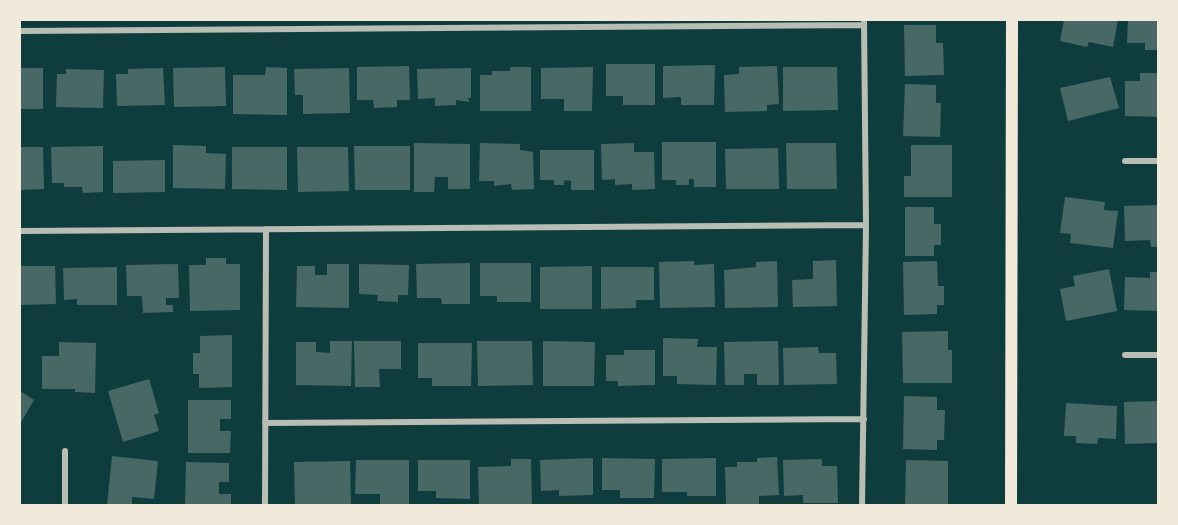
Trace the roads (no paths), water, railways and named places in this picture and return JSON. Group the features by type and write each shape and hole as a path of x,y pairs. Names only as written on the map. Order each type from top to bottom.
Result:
{"main road":[{"path":"1011,506 1012,20"}],"street":[{"path":"242,20 242,27"},
{"path":"20,31 864,22 866,225 862,506"},
{"path":"1125,160 1158,161"},
{"path":"20,231 866,225"},
{"path":"265,506 266,229"},
{"path":"1125,355 1158,355"},
{"path":"265,423 864,419"},
{"path":"64,506 65,451"}]}
